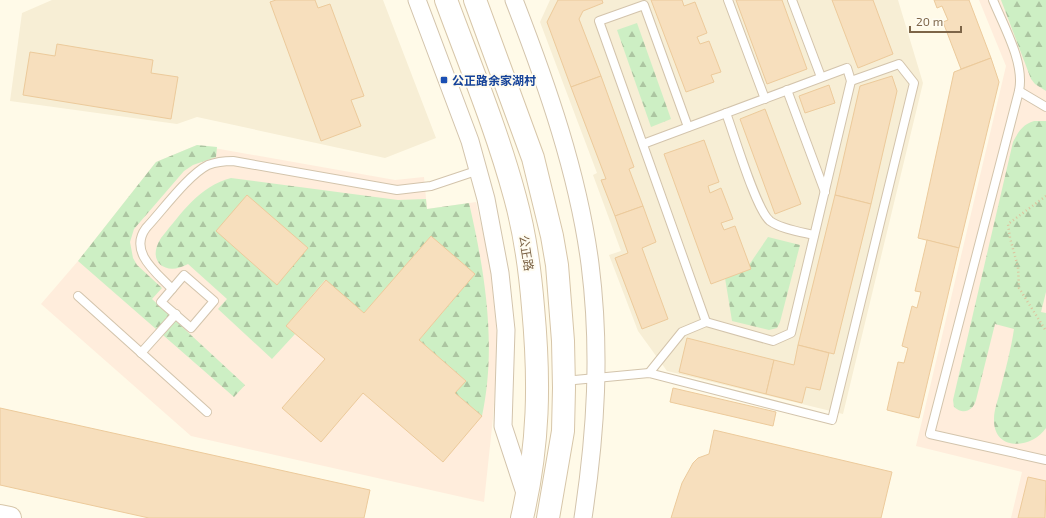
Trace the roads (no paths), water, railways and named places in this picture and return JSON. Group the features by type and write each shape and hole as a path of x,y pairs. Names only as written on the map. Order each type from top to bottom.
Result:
{"main road":[{"name":"公正路","path":"446,0 505,162 524,236 530,274 538,378 536,441 525,508"},
{"path":"475,0 531,152 544,199 557,265 564,381 563,431 548,518"},
{"path":"557,472 560,518"},
{"path":"0,516 10,518"}],"street":[{"path":"417,0 447,78 479,170 493,234 504,303 507,350 502,426 525,508"},
{"path":"514,0 556,118 578,200 590,264 595,317 596,424 583,518"}],"lane":[{"path":"728,0 765,98"},
{"path":"792,0 821,77"},
{"path":"993,0 1019,65 1021,82 930,434 1046,460"},
{"path":"688,128 644,5 599,21 706,322"},
{"path":"564,381 649,373 832,420 914,83 899,64 851,81"},
{"path":"643,144 846,68 851,81 790,333 772,341 706,322 682,332 649,373"},
{"path":"787,90 825,192"},
{"path":"1019,91 1046,107"},
{"path":"726,113 756,198 768,220 776,224 814,235"},
{"path":"172,289 144,258 140,248 140,237 146,228 193,175 207,166 220,161 233,161 397,190 431,186 479,170"},
{"path":"184,275 214,301 191,328 161,302 172,289 184,275"},
{"path":"78,296 207,412"},
{"path":"141,353 176,314"}],"place":[{"name":"公正路余家湖村","path":"444,80"}]}
